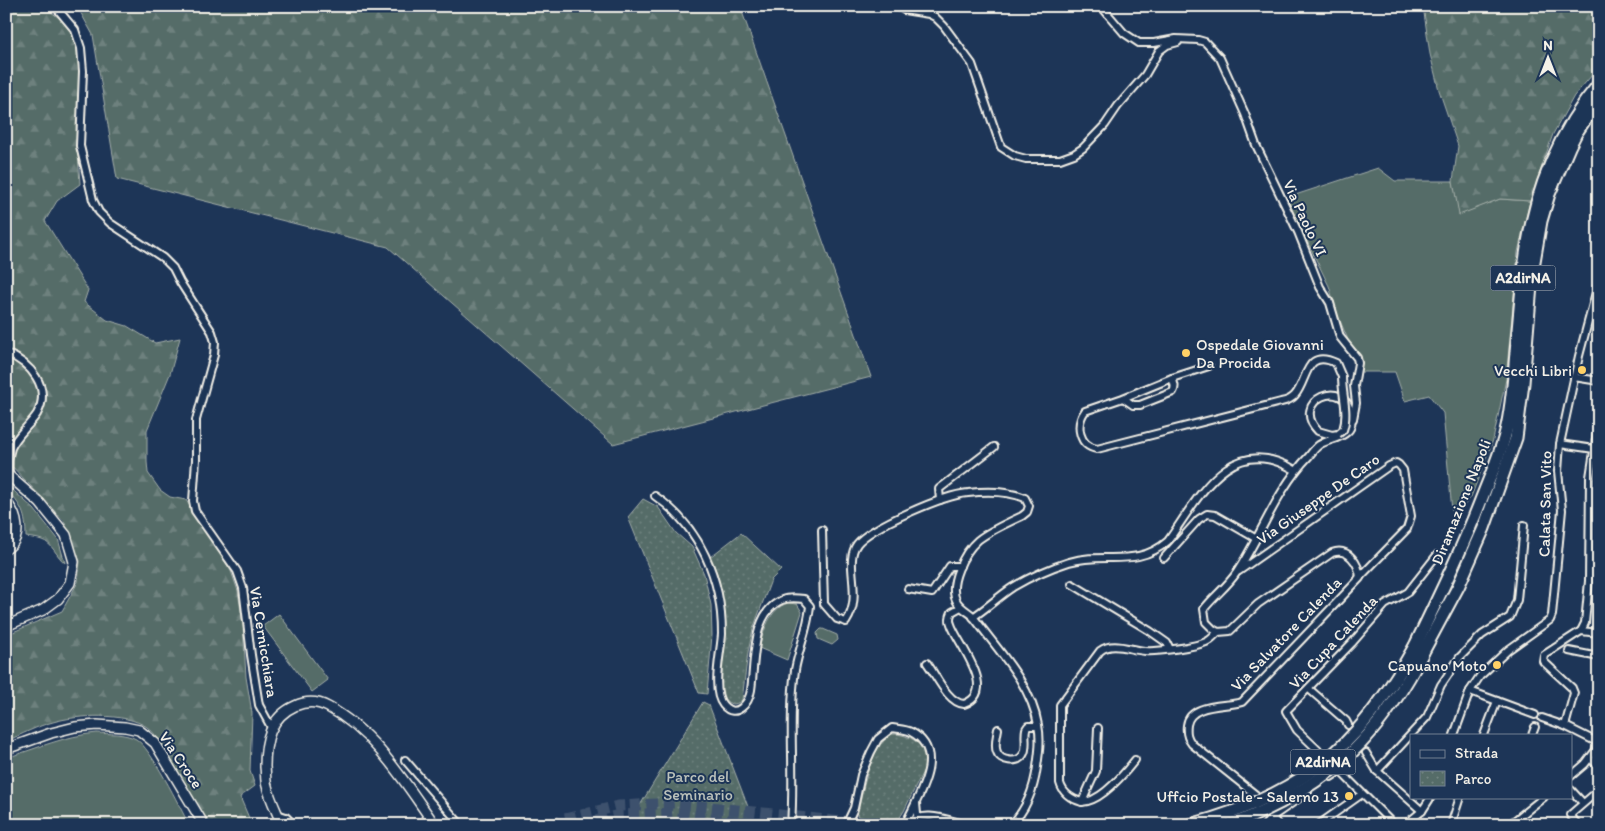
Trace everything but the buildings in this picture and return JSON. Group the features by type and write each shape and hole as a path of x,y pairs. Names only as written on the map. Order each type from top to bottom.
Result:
{"highway":[{"name":"Diramazione Napoli","path":"1190,825 1226,815 1252,804 1295,781 1346,742 1419,649 1458,587 1484,528 1511,411 1524,272 1532,219 1552,159 1570,127 1599,84"},
{"name":"Diramazione Napoli","path":"1492,487 1516,438 1523,382 1532,272 1541,222 1549,194 1576,133 1599,99"},
{"name":"Diramazione Napoli","path":"1229,825 1293,795 1347,756 1361,743 1414,670 1419,649"}],"street":[{"name":"Via Cernicchiara","path":"55,6 75,30 81,48 83,72 80,146 93,200 99,212 110,222 163,258 173,268 212,332 215,342 214,355 196,420 193,501 195,511 237,571 243,588 251,655 260,705 271,727"},
{"path":"897,6 904,10 929,14 944,26 972,64 1001,147 1015,156 1026,159 1060,160 1083,148 1105,126 1118,106 1145,75 1159,51 1167,46 1189,40"},
{"name":"Via Paolo VI","path":"1102,6 1124,33 1139,43 1154,43 1176,39 1205,42 1220,58 1264,162 1298,232 1320,287 1330,303 1340,337 1357,358 1358,363 1354,386 1356,404 1351,425"},
{"name":"Calata San Vito","path":"1454,734 1470,690 1484,671 1508,650 1550,620 1552,615 1562,510 1558,471 1560,444 1574,377 1599,281"},
{"path":"6,353 15,357 34,373 42,389 42,398 38,412 17,438 12,448 8,474 40,504 66,535 74,562 70,583 58,599 42,610 6,626"},
{"path":"1209,366 1085,411 1082,416 1080,431 1086,445 1097,449 1287,400 1298,392 1306,370 1310,365 1321,360 1336,363 1342,377 1342,394 1346,418 1343,430 1338,434 1332,435 1318,431 1311,421 1311,408 1314,402 1324,395 1336,395 1342,398 1348,406 1351,417 1351,425 1343,436 1324,442 1316,447 1295,470 1236,573 1204,609 1206,622 1212,629 1218,632"},
{"path":"1574,377 1599,381"},
{"path":"1123,398 1133,405 1140,405 1170,394 1175,389 1172,378"},
{"path":"1565,726 1574,693 1572,688 1543,661 1544,656 1581,631 1585,623 1589,581 1590,477 1599,420"},
{"path":"1560,444 1594,449"},
{"path":"940,500 939,489 994,447"},
{"path":"973,617 1012,588 1034,576 1067,563 1083,559 1142,556 1160,548 1168,542 1206,485 1217,474 1234,464 1250,459 1264,459 1286,465 1295,470"},
{"name":"Via Giuseppe De Caro","path":"1236,573 1396,463 1403,470 1411,516 1410,521 1407,529 1356,582"},
{"path":"822,530 824,604 837,619 846,622 852,613 855,596 852,556 857,544 886,523 940,500 966,493 998,493 1018,495 1025,498 1029,506 1027,512 978,540 963,560 954,586 954,594 961,607 973,617 1022,685 1035,712 1038,726 1038,756 1032,792 1021,813 1011,825"},
{"path":"654,496 677,513 704,550 713,573 719,599 722,634 717,681 723,705 731,710 738,710 747,704 751,692 755,646 761,624 771,608 781,600 791,598 804,599 810,606 809,617 795,670 792,718 793,792 791,825"},
{"path":"6,502 15,514 17,535 10,547 6,549"},
{"path":"1164,558 1199,519 1207,514 1215,515 1255,538"},
{"path":"1411,734 1427,717 1442,685 1460,657 1482,635 1510,617 1517,600 1524,525"},
{"name":"Via Salvatore Calenda","path":"1082,802 1074,800 1062,791 1060,783 1060,705 1103,649 1114,646 1145,651 1170,649 1205,642 1218,632 1230,630 1258,604 1336,552 1346,553 1354,559 1360,573 1360,578 1242,702 1206,708 1195,712 1188,721 1187,735 1192,744 1256,795"},
{"name":"Via Cupa Calenda","path":"1322,754 1297,730 1286,712 1352,643 1385,605 1408,592 1437,554"},
{"path":"908,589 932,593 950,566 960,566"},
{"path":"1072,584 1159,637 1167,643 1170,649"},
{"path":"927,663 940,683 956,702 964,704 971,701 976,693 976,673 950,622 952,612 961,607"},
{"path":"1581,631 1599,634"},
{"path":"1599,657 1571,653 1599,661"},
{"path":"1309,689 1346,721 1348,725"},
{"path":"1470,690 1535,714"},
{"path":"1484,734 1497,701"},
{"path":"282,825 266,780 267,742 271,727 286,712 302,703 318,703 335,711 357,728 378,749 403,779 435,825"},
{"path":"1542,718 1565,726 1595,741 1599,746 1590,758 1572,775"},
{"name":"Via Croce","path":"6,749 51,733 75,727 97,725 139,730 155,743 204,825"},
{"path":"998,729 996,750 998,754 1006,760 1016,760 1021,758 1025,752 1026,728 1028,726 1038,726"},
{"path":"1532,734 1535,727"},
{"path":"846,825 854,808 861,774 871,752 878,739 892,728 910,731 922,740 929,752 930,766 906,825"},
{"path":"1098,728 1096,771 1082,802 1090,802 1117,781 1135,760"},
{"path":"1377,771 1410,735"},
{"path":"1366,753 1377,771 1422,811"},
{"path":"1590,758 1599,767"},
{"path":"405,760 461,825"},
{"path":"1265,825 1270,815 1340,770 1394,825"},
{"path":"1578,825 1570,815 1599,790"},
{"path":"1572,791 1583,803"},
{"path":"1318,825 1362,794"},
{"path":"1405,825 1422,811 1429,798"},
{"path":"1451,825 1460,798"},
{"path":"1509,825 1543,798"},
{"path":"916,802 916,823"},
{"path":"277,814 286,817 294,825"},
{"path":"1270,815 1278,825"},
{"path":"906,825 932,817 966,825"},
{"path":"1517,818 1522,825"},
{"path":"929,825 934,822 947,820"}],"green space":[{"path":"6,6 43,6 66,23 79,43 81,62 76,124 80,184 57,201 45,221 88,290 84,302 107,320 127,326 155,343 180,338 170,374 147,430 148,473 160,490 170,497 186,500 231,571 238,591 243,625 246,677 252,713 250,771 255,786 240,797 252,825 207,825 194,799 157,737 151,730 138,722 101,716 75,718 35,728 6,741 6,635 62,611 78,582 80,561 64,521 6,460"},
{"path":"77,6 740,6 871,377 613,444 388,247 117,179 93,35"},
{"path":"1423,6 1599,6 1599,67 1574,96 1553,134 1530,201 1500,199 1459,215 1453,181 1458,146 1439,90 1430,54"},
{"path":"1378,168 1395,181 1453,181 1460,214 1500,199 1530,201 1518,252 1506,379 1493,440 1471,497 1462,508 1452,511 1443,413 1429,395 1405,401 1395,372 1359,372 1362,360 1349,342 1338,316 1329,286 1286,198"},
{"path":"6,484 34,509 58,539 65,563 46,542 26,537 24,516 16,501 6,490"},
{"path":"643,499 658,507 676,533 692,547 704,574 711,605 712,635 707,694 699,693 628,517"},
{"path":"741,533 781,570 771,580 753,629 742,700 731,704 726,700 721,690 720,677 724,630 723,605 719,581 710,557"},
{"path":"788,603 797,604 802,612 787,660 759,648 768,621 776,610"},
{"path":"279,614 328,680 312,692 263,626"},
{"path":"823,629 837,635 838,640 832,645 818,639 817,633"},
{"name":"Parco del Seminario","path":"703,702 709,705 755,825 628,825"},
{"path":"97,733 127,736 136,739 142,745 165,779 189,825 6,825 6,758 62,740"},
{"path":"892,734 899,734 916,741 923,750 927,763 904,811 895,825 857,816 872,759 884,740"}],"tunnel":[{"path":"550,825 565,819 618,806 674,803 870,825"},
{"path":"580,825 619,815 673,813 767,825"}],"place":[{"name":"Ospedale Giovanni Da Procida","path":"1186,353"},
{"name":"Vecchi Libri","path":"1582,370"},
{"name":"Capuano Moto","path":"1497,665"},
{"name":"Uffcio Postale - Salerno 13","path":"1349,796"}]}
